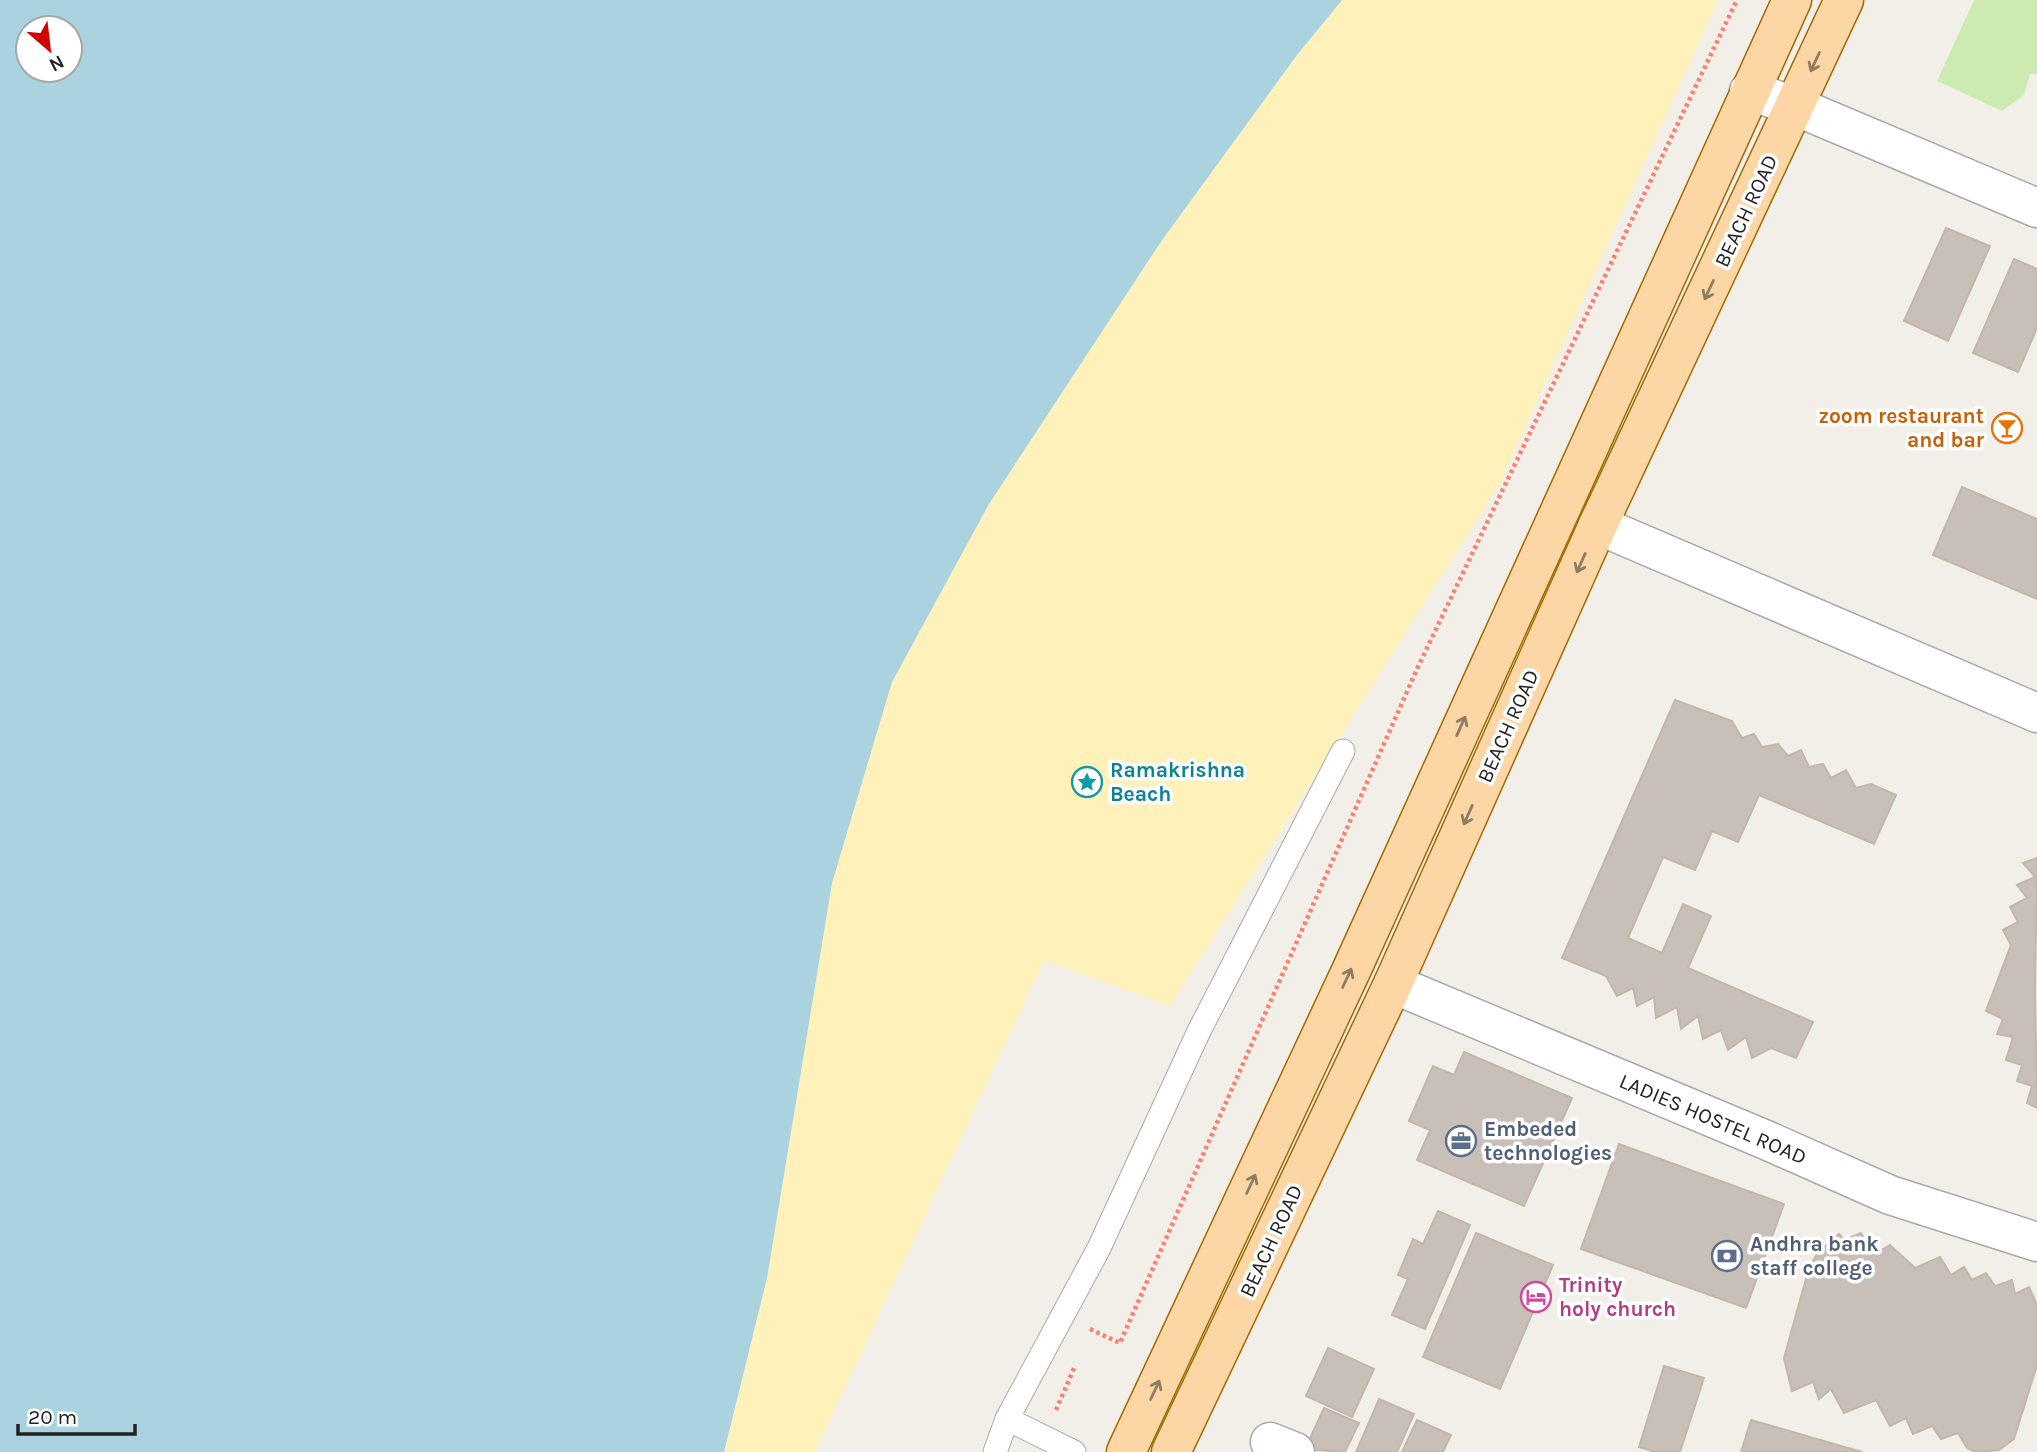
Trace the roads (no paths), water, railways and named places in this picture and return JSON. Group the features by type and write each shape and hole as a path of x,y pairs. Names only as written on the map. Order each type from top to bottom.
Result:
{"main road":[{"name":"BEACH ROAD","path":"1126,1452 1351,971 1792,0"},
{"name":"BEACH ROAD","path":"1171,1452 1393,985 1598,525 1844,0"}],"street":[{"path":"1749,91 1795,106 2037,208"},
{"path":"1598,525 2037,713"},
{"name":"LADIES HOSTEL ROAD","path":"1393,985 1766,1140 1889,1195 2037,1242"}],"lane":[{"path":"995,1452 1007,1419 1099,1248 1199,1031 1342,751"},
{"path":"1007,1419 1074,1452"}],"water":[{"path":"0,0 1342,0 1297,55 1160,243 989,504 892,682 832,883 767,1278 724,1452 0,1452"}],"place":[{"name":"zoom restaurant and bar","path":"2007,428"},
{"name":"Ramakrishna Beach","path":"1087,782"},
{"name":"Embeded technologies","path":"1461,1141"},
{"name":"Andhra bank staff college","path":"1727,1256"},
{"name":"Trinity holy church","path":"1536,1297"}]}
